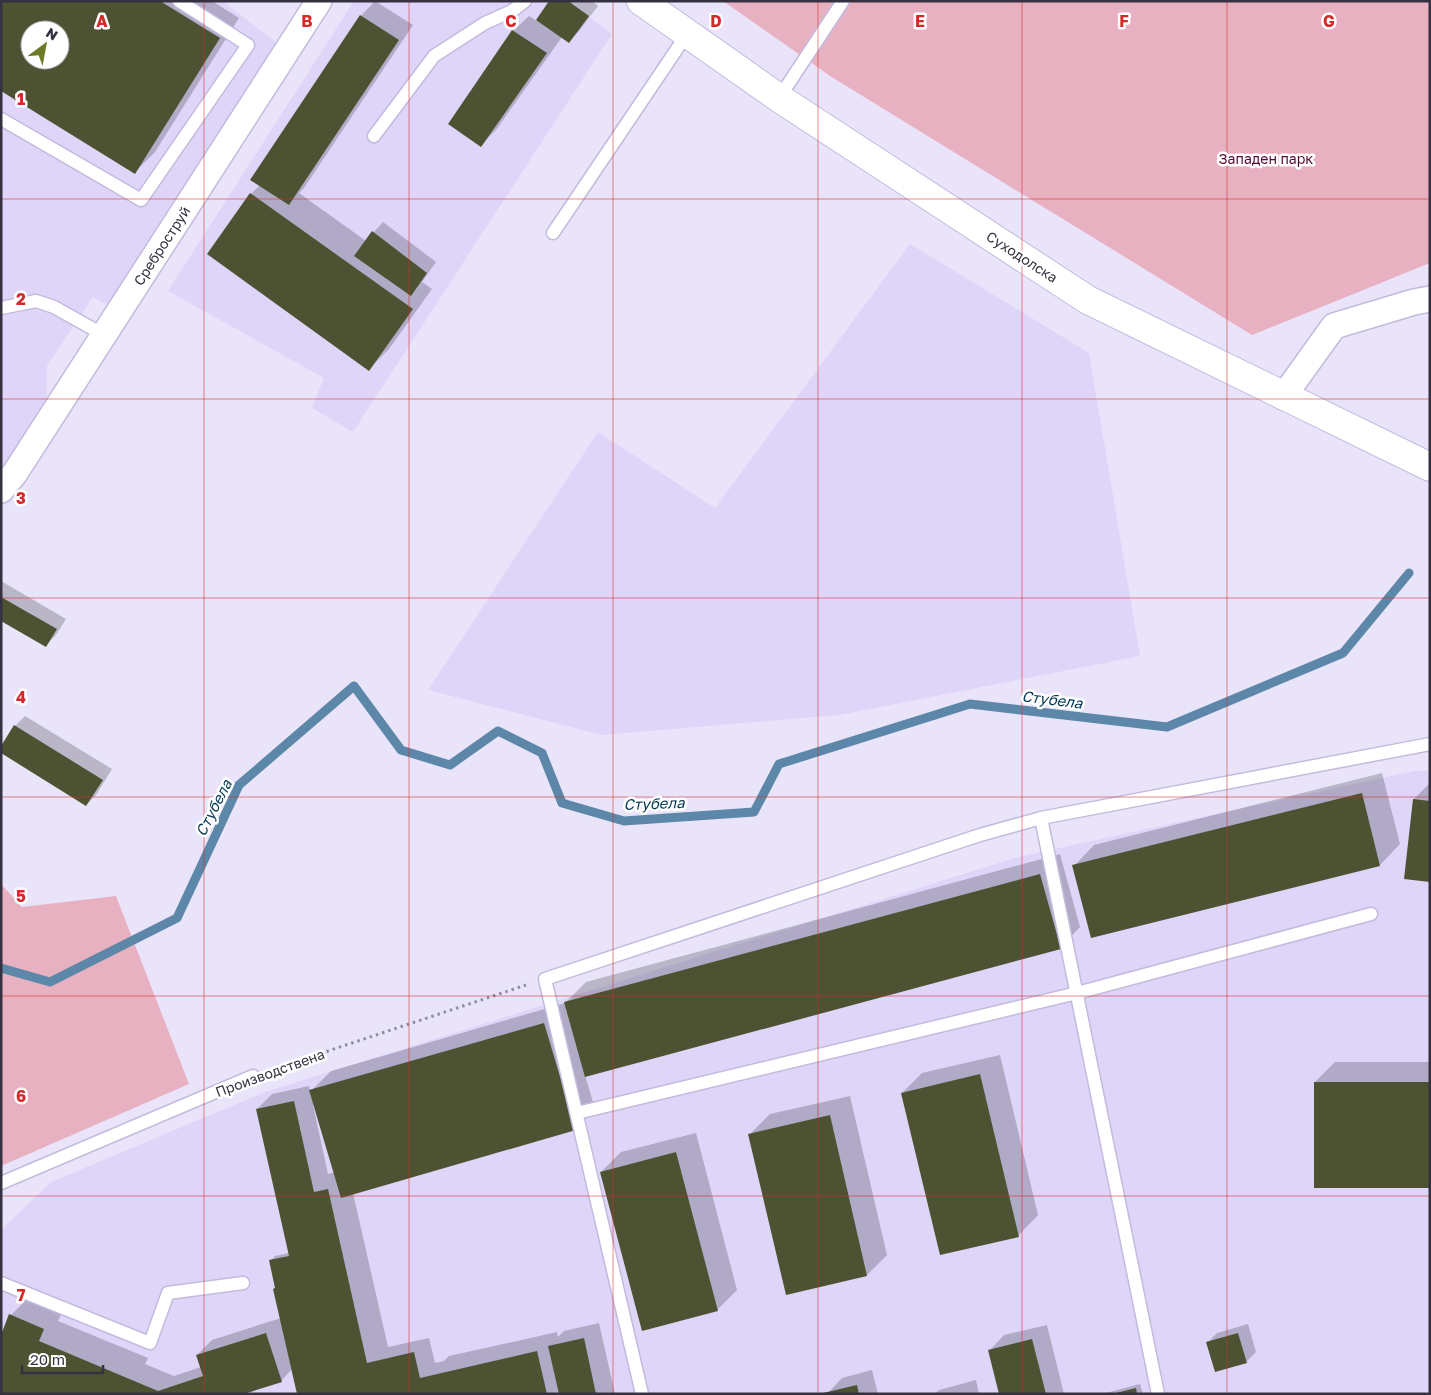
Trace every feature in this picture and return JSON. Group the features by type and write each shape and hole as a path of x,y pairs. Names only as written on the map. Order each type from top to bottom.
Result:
{"street":[{"name":"Среброструй","path":"1,490 16,473 319,1"},
{"name":"Суходолска","path":"640,1 779,98 1088,300 1283,397 1430,467"},
{"path":"1283,397 1334,326 1430,299"}],"lane":[{"path":"1,119 141,200 248,46 179,1"},
{"path":"374,136 434,56 485,23 512,11 525,1"},
{"path":"779,98 843,1"},
{"path":"554,233 687,34"},
{"path":"1,308 36,301 54,307 104,335"},
{"path":"642,1394 546,979 980,835 1041,818 1430,744"},
{"path":"1041,818 1158,1394"},
{"path":"577,1113 1077,993 1371,914"},
{"name":"Производствена","path":"1,1183 253,1076"},
{"path":"1,1283 150,1343 168,1294 243,1283"}],"path":[{"name":"Производствена","path":"253,1076 546,979"}],"shaded area":[{"path":"1,1 223,1 282,47 113,308 93,297 47,366 46,406 1,472"},
{"path":"354,1 568,1 612,34 353,432 312,408 324,378 168,291"},
{"path":"910,244 1089,353 1140,656 839,715 602,735 428,690 598,432 715,508"},
{"path":"1414,771 1430,771 1430,1394 1,1394 1,1230 51,1182 265,1092 1018,857"}],"green space":[{"name":"Западен парк","path":"723,1 1430,1 1430,263 1252,335 830,76"},
{"path":"1,884 22,907 116,896 189,1084 1,1166"}],"building":[{"path":"1,1 160,1 220,38 135,174 1,91"},
{"path":"549,1 568,1 589,16 569,43 536,20"},
{"path":"360,15 399,40 289,205 250,180"},
{"path":"512,30 547,53 481,147 448,124"},
{"path":"250,193 413,309 369,371 207,254"},
{"path":"372,231 427,273 411,296 354,256"},
{"path":"1,597 57,629 46,647 1,621"},
{"path":"14,725 103,780 86,806 1,753 1,746"},
{"path":"1362,793 1380,866 1091,938 1072,865"},
{"path":"1413,799 1430,801 1430,882 1404,879"},
{"path":"1040,874 1061,949 585,1077 564,1002"},
{"path":"544,1023 576,1130 341,1198 309,1090"},
{"path":"980,1074 1019,1237 940,1255 901,1093"},
{"path":"1314,1082 1430,1082 1430,1188 1314,1188"},
{"path":"294,1101 314,1192 328,1189 367,1363 414,1352 420,1378 537,1351 547,1394 297,1394 273,1289 275,1288 269,1260 289,1256 256,1109"},
{"path":"830,1115 867,1276 786,1295 748,1134"},
{"path":"676,1152 718,1311 642,1331 600,1172"},
{"path":"9,1314 44,1329 39,1341 158,1391 203,1376 196,1355 266,1333 282,1382 244,1394 1,1394 1,1335"},
{"path":"1238,1333 1247,1363 1215,1372 1206,1342"},
{"path":"584,1338 596,1394 559,1394 548,1346"},
{"path":"1032,1339 1046,1394 999,1394 988,1350"},
{"path":"857,1385 859,1394 823,1394 823,1393"},
{"path":"1136,1388 1137,1394 1116,1394 1116,1393"}],"waterway":[{"name":"Стубела","path":"1,968 50,982 177,918 239,785 354,686 401,750 450,765 498,731 542,753 562,803 624,821 754,812 779,764 970,704 1167,727 1343,653 1409,573"}]}
